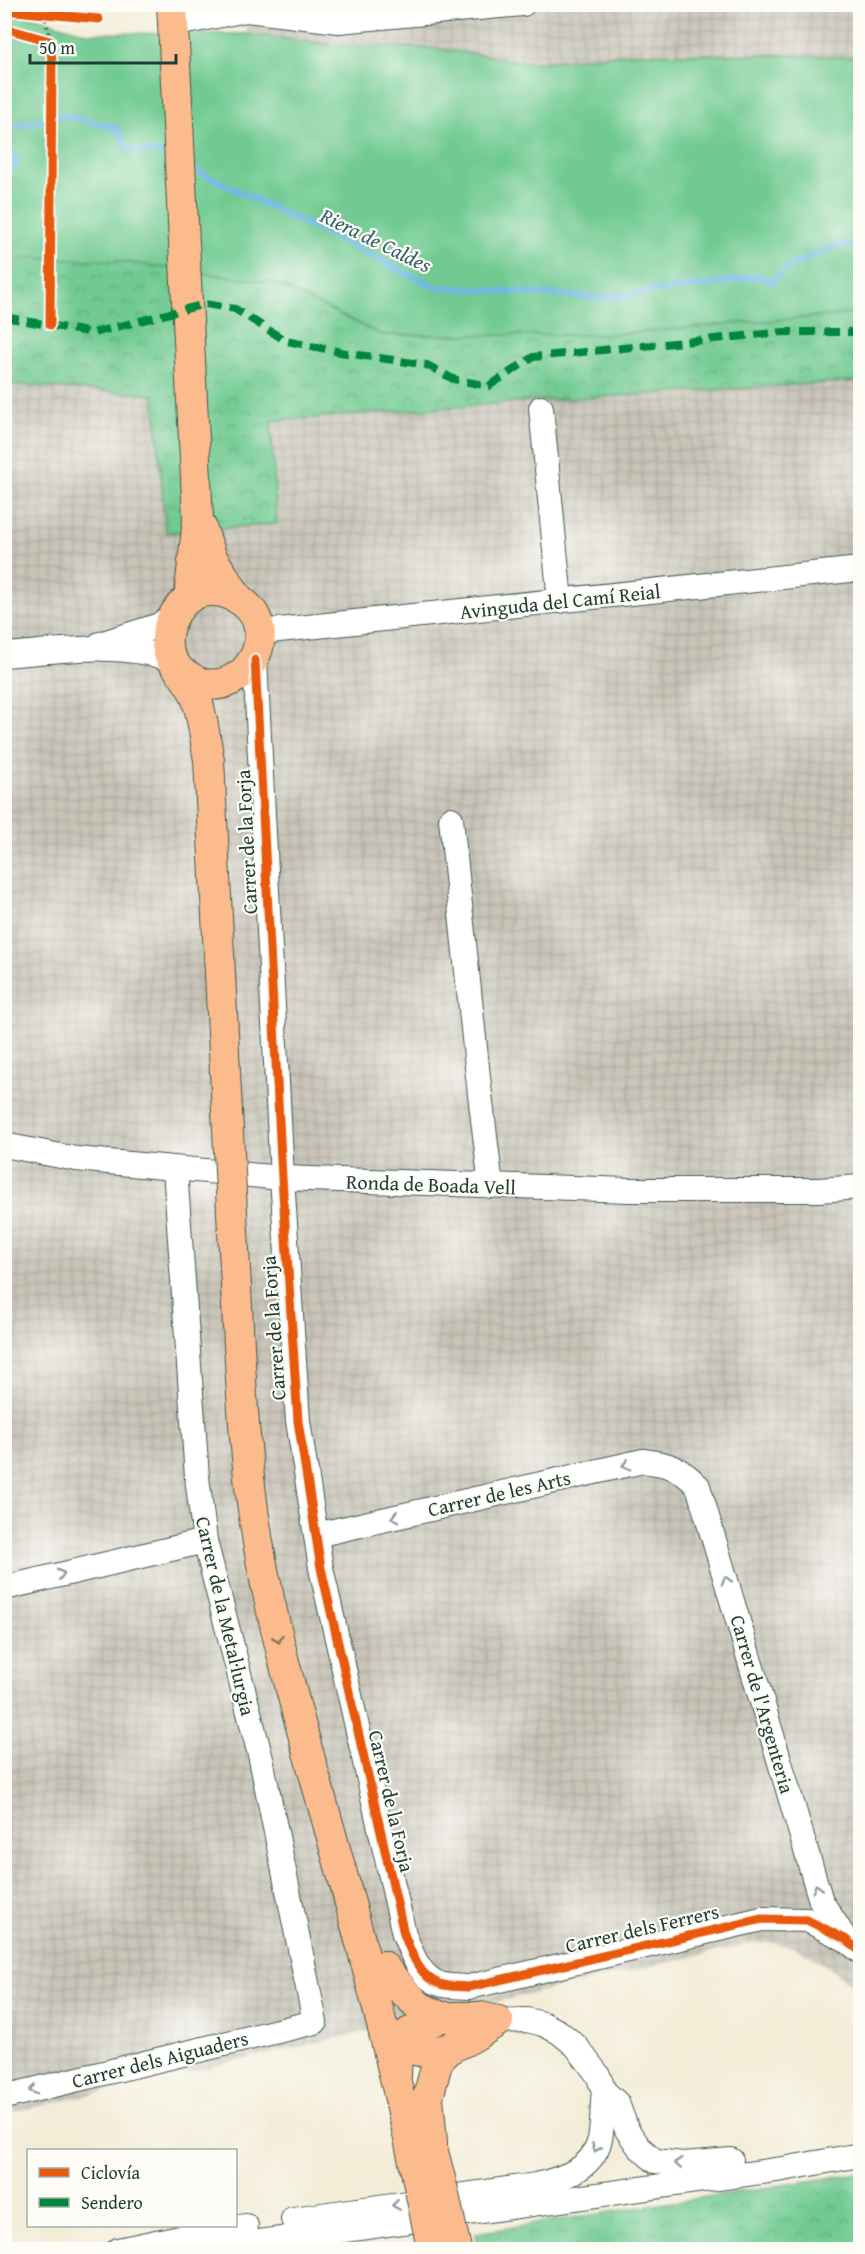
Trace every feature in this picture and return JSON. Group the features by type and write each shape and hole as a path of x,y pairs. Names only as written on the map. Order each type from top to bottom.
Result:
{"main road":[{"path":"172,15 198,519 181,607 167,633 168,650 199,707 209,760 233,1232 250,1488 278,1641 397,2052 396,2086 431,2188 444,2249"},
{"path":"198,519 213,558 238,598 255,616 251,657 225,697 209,760"},
{"path":"181,607 198,594 214,591 238,598"},
{"path":"178,667 199,683 213,685 228,683 251,657"},
{"path":"244,1415 274,1546 383,1966 392,2035 433,2148"},
{"path":"383,1966 420,2007 441,2017 480,2017 498,2021"},
{"path":"392,2035 410,2032 441,2017"},
{"path":"431,2188 433,2148 428,2097 438,2060 453,2046 498,2021"},
{"path":"392,2035 423,2053 453,2046"}],"street":[{"path":"172,15 241,7 339,21 523,4"},
{"path":"541,408 560,601"},
{"name":"Avinguda del Camí Reial","path":"251,657 560,601 861,569"},
{"path":"83,649 157,626 181,607"},
{"path":"4,655 83,649 146,652 178,667"},
{"name":"Carrer de la Forja","path":"251,657 298,1421 321,1568 404,1934 414,1959 427,1977"},
{"path":"451,819 478,1086 491,1186"},
{"name":"Ronda de Boada Vell","path":"4,1145 76,1159 282,1178 629,1190 819,1190 861,1187"},
{"name":"Carrer de la Metal·lurgia","path":"176,1169 197,1477 205,1540 261,1759 315,2022"},
{"name":"Carrer de les Arts","path":"316,1535 642,1461 682,1470"},
{"name":"Carrer de l'Argenteria","path":"682,1470 698,1486 821,1901 853,1945"},
{"path":"4,1588 205,1540"},
{"name":"Carrer dels Ferrers","path":"427,1977 440,1984 469,1987 762,1919 807,1920 853,1945"},
{"path":"118,2250 204,2232 536,2185 560,2179 582,2169 594,2154 601,2135 604,2091 598,2075 576,2046 559,2032 543,2024 526,2020 498,2021"},
{"name":"Carrer dels Aiguaders","path":"4,2097 315,2022"},
{"path":"604,2091 617,2103 627,2130 639,2147 655,2161 684,2164 722,2162 861,2141"},
{"path":"202,2250 783,2169 861,2155"},
{"path":"311,2250 713,2191 783,2169"}],"path":[{"path":"45,14 50,41"}],"shaded area":[{"path":"241,5 860,5 860,57 633,53 532,63 435,48 334,45 248,34"},
{"path":"860,381 860,1991 820,1961 796,1948 775,1943 753,1943 5,2114 5,384 154,395 166,533 271,421 520,402"}],"green space":[{"path":"5,9 87,33 248,34 334,45 435,48 532,63 633,53 860,57 860,313 605,335 382,335 274,283 116,261 5,257"},
{"path":"4,257 116,261 274,283 382,335 605,335 860,313 860,381 520,402 271,421 277,524 166,533 154,395 5,384"},
{"path":"860,2173 860,2249 478,2249 476,2233"}],"waterway":[{"name":"Riera de Caldes","path":"4,129 63,115 117,128 127,150 162,153 172,158"},
{"name":"Riera de Caldes","path":"4,138 17,163 4,177"},
{"name":"Riera de Caldes","path":"189,167 435,287 598,298 708,285 758,276 771,282 791,265 839,245 860,246"}],"marked path":[{"path":"4,317 93,333 205,304 235,309 286,341 427,365 453,379 489,386 533,357 784,332 860,332"}],"cycle path":[{"path":"4,10 99,19"},
{"path":"4,28 50,41 52,61 50,325"},
{"path":"255,660 282,1178 298,1421 321,1568 404,1934 413,1956 421,1970 433,1981 447,1986 469,1987 762,1919 807,1920 845,1939 860,1951"}]}
